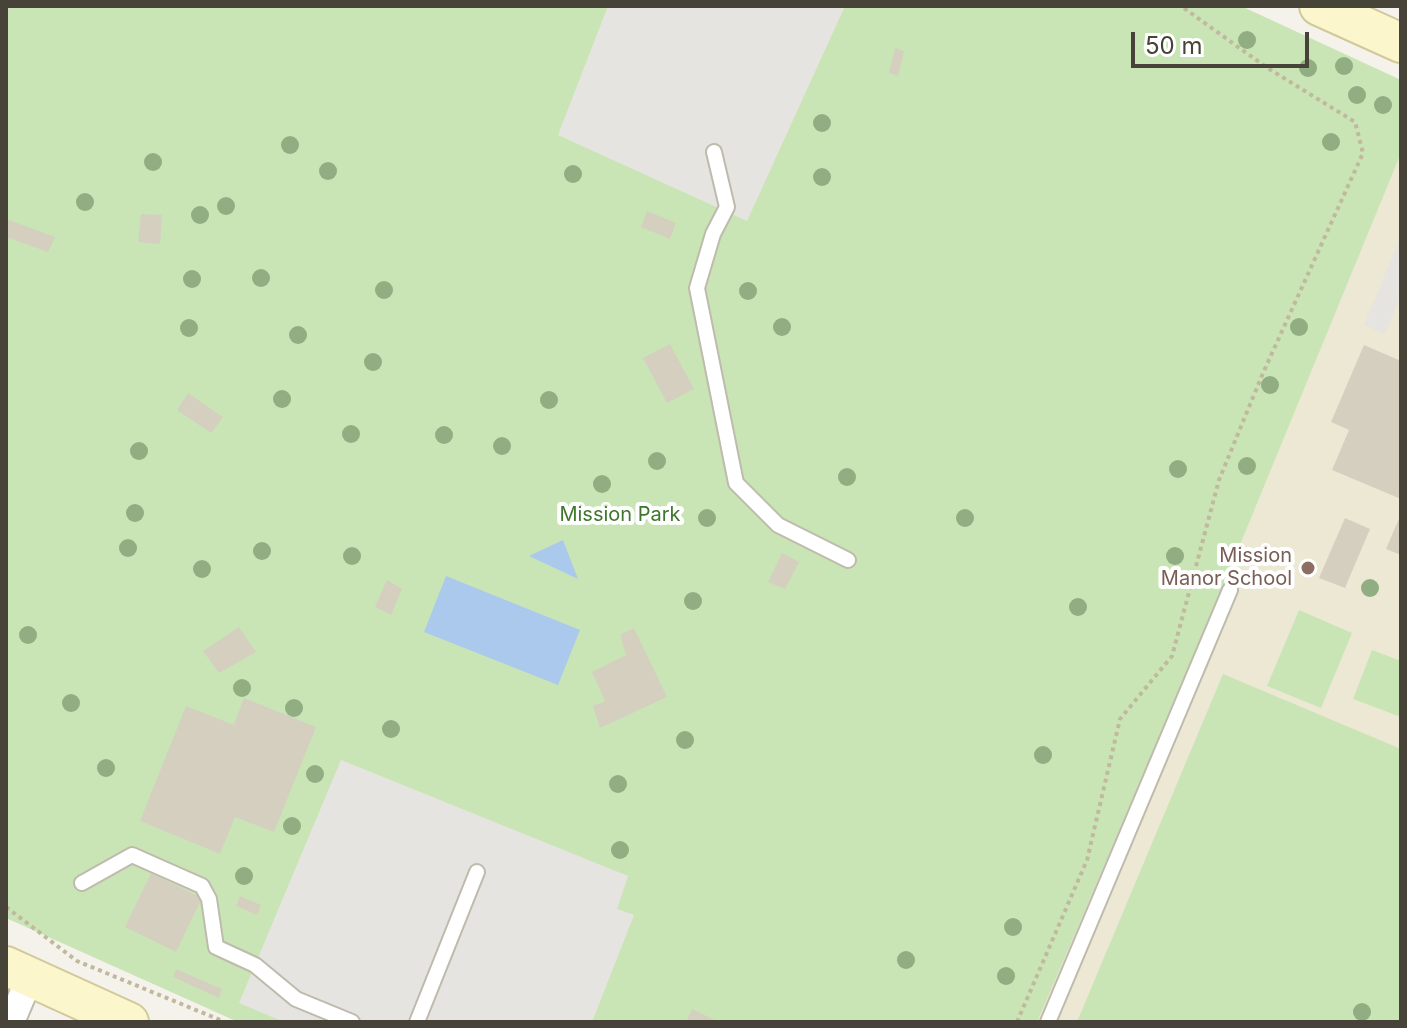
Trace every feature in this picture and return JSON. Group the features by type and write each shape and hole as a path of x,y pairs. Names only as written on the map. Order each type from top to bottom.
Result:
{"street":[{"path":"1319,6 1401,43"},
{"path":"11,1022 18,971 129,1022"}],"lane":[{"path":"714,152 727,207 713,234 697,288 736,483 778,525 848,560"},
{"path":"1048,1022 1230,590"},
{"path":"82,883 132,855 202,886 209,899 216,947 255,965 296,999 352,1022"},
{"path":"417,1022 477,872"}],"path":[{"path":"1017,1022 1087,860 1120,719 1172,656 1219,480 1263,373 1363,153 1355,122 1266,67 1181,6"},
{"path":"6,907 77,961 225,1022"}],"shaded area":[{"path":"608,6 845,6 747,221 558,135"},
{"name":"Mission Manor School","path":"1401,115 1401,1022 1028,1022"},
{"path":"1401,236 1401,295 1385,334 1364,325"},
{"path":"341,760 628,876 617,909 634,915 592,1022 284,1022 239,1003"}],"green space":[{"name":"Mission Park","path":"6,6 1241,6 1401,80 1401,153 1200,642 1037,1022 238,1022 6,918"},
{"path":"1299,610 1352,633 1321,708 1267,686"},
{"path":"1372,650 1401,661 1401,717 1353,699"},
{"path":"1223,674 1401,749 1401,1022 1077,1022"}],"water":[{"path":"563,540 578,579 529,556"},
{"path":"446,576 580,630 558,685 424,632"}],"building":[{"path":"895,48 904,51 898,76 889,73"},
{"path":"647,211 676,223 670,239 641,227"},
{"path":"141,214 162,215 160,244 138,242"},
{"path":"6,219 55,237 48,252 6,237"},
{"path":"670,344 694,389 667,403 643,358"},
{"path":"1364,345 1401,361 1401,499 1332,470 1349,430 1331,422"},
{"path":"188,393 223,417 211,433 177,410"},
{"path":"1401,514 1401,555 1386,549"},
{"path":"1345,518 1370,529 1345,588 1319,578"},
{"path":"782,553 799,562 785,589 768,582"},
{"path":"387,580 402,589 391,615 375,607"},
{"path":"239,627 256,652 219,673 203,651"},
{"path":"634,628 667,697 600,728 593,706 605,701 592,672 626,655 620,635"},
{"path":"244,698 316,727 274,832 235,817 220,854 140,821 186,706 234,725"},
{"path":"151,873 202,898 176,952 125,927"},
{"path":"240,896 261,905 257,915 236,906"},
{"path":"176,969 222,989 219,998 173,977"},
{"path":"692,1009 719,1022 686,1022"}],"place":[{"name":"Mission Manor School","path":"1308,568"}]}
